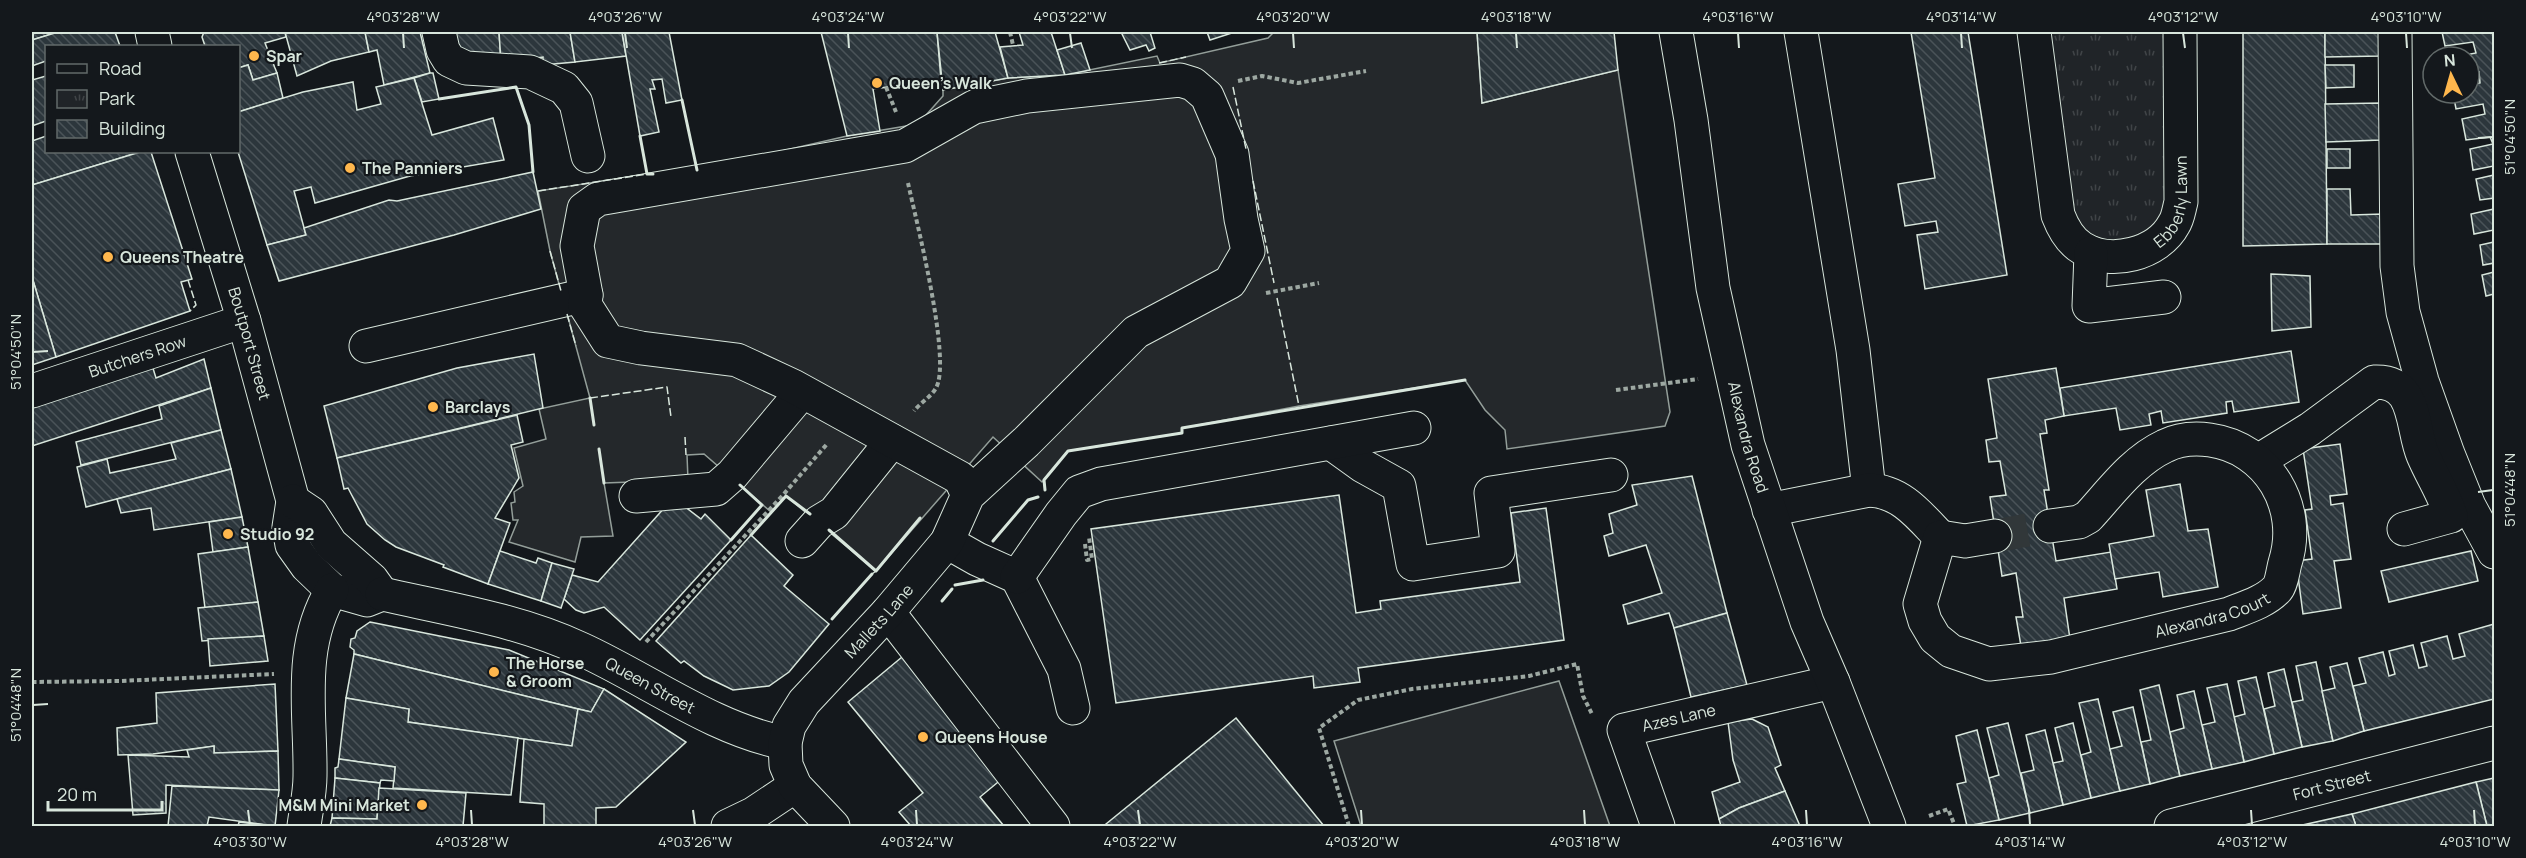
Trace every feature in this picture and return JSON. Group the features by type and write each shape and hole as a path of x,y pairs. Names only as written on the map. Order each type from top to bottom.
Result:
{"street":[{"path":"439,32 443,50 449,60 466,68 530,72 564,88 576,103 588,156"},
{"name":"Alexandra Road","path":"1676,32 1691,120 1713,288 1748,445 1807,622 1833,681 1889,826"},
{"path":"1801,32 1852,350 1869,490"},
{"path":"2034,32 2058,215 2072,239 2091,253 2089,306 2164,297"},
{"name":"Ebberly Lawn","path":"2091,253 2124,255 2142,252 2157,244 2175,224 2181,202 2180,32"},
{"path":"2395,32 2397,266 2403,312 2422,381 2448,454 2469,506 2494,552"},
{"path":"1180,80 1208,96 1232,154 1248,251 1230,282 1136,332 1026,442 968,495 960,478 802,392 737,360 641,348 608,341 585,305 586,295 577,246 584,209 598,200 905,146 974,107 1032,95 1180,80"},
{"name":"Boutport Street","path":"192,153 244,321 293,501 289,527 292,545 307,566 333,590 367,600 382,594"},
{"path":"366,346 586,295"},
{"name":"Butchers Row","path":"32,391 244,321"},
{"path":"2258,460 2310,429 2374,382 2394,384 2403,392 2417,424 2422,454 2444,494 2451,516 2404,529"},
{"path":"636,496 716,489 732,474 802,392"},
{"path":"1017,577 1079,492 1101,484 1414,428"},
{"name":"Alexandra Court","path":"1940,537 1920,604 1925,621 1935,638 1951,651 1989,664 2051,657 2229,615 2256,603 2278,588 2288,556 2290,535 2285,499 2271,475 2258,460 2245,450 2226,442 2200,439 2180,441 2163,447 2131,470 2088,517 2079,522 2050,526"},
{"path":"802,541 819,522 834,513 892,441"},
{"path":"1331,443 1363,466 1398,486 1413,564 1498,551 1491,493 1611,475"},
{"path":"1769,510 1869,490 1880,490 1896,496 1914,509 1940,537 1965,541 1995,536"},
{"name":"Mallets Lane","path":"784,743 789,726 804,702 888,612 947,542 968,495"},
{"path":"293,501 311,513 331,544 372,580 382,594"},
{"path":"947,542 1017,577 1064,669 1073,708"},
{"path":"304,826 310,778 307,673 312,634 333,590"},
{"name":"Queen Street","path":"382,594 497,619 581,649 758,738 784,743"},
{"path":"888,612 1053,826"},
{"name":"Azes Lane","path":"1658,826 1624,730 1833,681"},
{"path":"784,743 786,765 795,786 833,826"},
{"name":"Fort Street","path":"2171,826 2494,743"},
{"path":"728,826 753,814 795,786"}],"path":[{"path":"1010,32 1013,45"},
{"path":"1199,90 1262,76 1298,83 1366,70"},
{"path":"886,87 904,128 905,170 937,322 942,370 936,387 917,407 892,441"},
{"path":"1230,282 1256,294 1319,283"},
{"path":"1616,390 1732,374"},
{"path":"620,670 783,495 849,418"},
{"path":"1348,826 1319,728 1358,700 1412,689 1529,676 1577,664 1583,696 1602,735 1624,730"},
{"path":"32,682 120,681 307,673"},
{"path":"1929,816 1948,809 1954,826"}],"green space":[{"path":"2034,32 2180,32 2168,232 2081,248"}],"shaded area":[{"path":"1274,32 1477,32 1482,103 1618,70 1670,412 1665,426 1507,449 1505,430 1485,410 1465,380 1299,406 1182,428 1182,433 1068,451 1042,482 993,437 876,571 786,496 771,512 704,454 687,455 688,480 604,483 613,536 581,537 575,562 509,542 518,520 513,520 511,503 515,502 514,492 523,486 514,448 546,439 539,409 590,398 550,251 538,191 647,174 698,170 847,136 918,124 943,96 943,90 1008,78 1065,75 1157,56 1160,63 1268,38"},
{"path":"1559,681 1610,826 1361,826 1334,741"}],"building":[{"path":"32,32 58,32 32,40"},
{"path":"58,32 115,32 120,45 45,45 45,61 32,66 32,40"},
{"name":"Spar","path":"204,32 285,32 286,37 265,43 277,73 253,80 248,65 240,67 240,45 205,45 202,37"},
{"path":"285,32 365,32 369,52 331,61 297,76"},
{"path":"365,32 420,32 430,73 384,85 377,50 369,52"},
{"path":"447,32 499,32 501,62 448,45"},
{"path":"499,32 570,32 575,62 543,65 543,57 501,62"},
{"path":"570,32 622,32 626,56 575,62"},
{"path":"622,32 669,32 682,100 666,103 662,79 652,80 655,89 650,89 659,132 640,136"},
{"name":"Queen's Walk","path":"821,32 937,32 941,80 873,89 880,131 847,136"},
{"path":"937,32 995,32 1008,78 943,90"},
{"path":"1019,32 1051,32 1065,75 1008,78 1000,47 1023,45"},
{"path":"1121,32 1150,32 1155,48 1149,51 1146,45 1130,50"},
{"path":"1207,32 1232,32 1232,33 1210,40"},
{"path":"1477,32 1614,32 1618,70 1482,103"},
{"path":"1911,32 1968,32 2007,275 1925,289 1917,235 1938,232 1936,221 1905,226 1898,184 1935,178"},
{"path":"2243,32 2325,32 2327,244 2243,246"},
{"path":"2325,32 2381,32 2381,56 2325,57"},
{"path":"2442,32 2494,32 2494,166 2473,170 2470,149 2493,144 2490,137 2466,140 2462,119 2485,114 2483,104 2481,104 2481,45 2474,45 2473,42 2445,45"},
{"path":"1081,43 1090,70 1065,75 1057,50"},
{"path":"248,65 253,80 277,73 283,98 240,111 240,67"},
{"path":"2325,65 2354,65 2354,87 2326,88"},
{"path":"433,73 439,99 422,102 414,78"},
{"path":"45,76 45,121 32,126 32,80"},
{"name":"The Panniers","path":"414,78 432,135 493,118 504,160 410,176 315,203 311,187 294,191 306,235 267,245 238,153 240,111 303,92 353,82 357,110 381,104 376,87"},
{"path":"2381,103 2381,140 2326,142 2325,104"},
{"path":"2455,105 2478,105 2456,109"},
{"path":"45,136 45,153 137,153 32,185 32,141"},
{"path":"2327,149 2350,149 2350,168 2327,168"},
{"name":"Queens Theatre","path":"137,153 151,153 192,279 181,282 190,311 56,357 32,277 32,185"},
{"path":"533,172 541,209 454,235 279,281 267,245 306,235 304,228 389,200 397,201"},
{"path":"2494,175 2494,198 2480,200 2476,179"},
{"path":"2327,189 2350,189 2351,215 2383,214 2383,244 2327,244"},
{"path":"2494,209 2494,230 2474,234 2471,214"},
{"path":"2494,242 2494,263 2483,265 2480,245"},
{"path":"2494,272 2494,294 2486,296 2482,275"},
{"path":"2271,274 2310,276 2311,327 2272,331"},
{"path":"32,277 56,357 32,365"},
{"path":"2291,351 2299,402 2234,412 2232,401 2226,402 2227,413 2163,423 2161,411 2149,414 2151,425 2120,430 2116,408 2064,416 2060,388"},
{"name":"Barclays","path":"534,354 543,408 337,458 324,406 457,368"},
{"path":"204,359 211,388 32,446 32,405 152,365 156,378"},
{"path":"2056,368 2064,416 2045,420 2047,433 2040,434 2049,490 2044,490 2056,561 2111,552 2117,589 2064,598 2070,639 2021,646 2016,617 2023,617 2016,573 2002,576 1990,497 2006,495 2000,461 1989,462 1986,440 1997,438 1988,379"},
{"path":"211,388 221,430 81,465 76,442 162,419 159,406"},
{"path":"517,415 523,442 511,445 519,478 495,518 510,523 488,584 396,547 385,540 367,524 348,488 344,489 337,458"},
{"path":"221,430 231,469 86,507 77,467 107,459 110,473 176,459 171,443"},
{"path":"2340,444 2347,494 2330,496 2331,505 2343,503 2351,559 2334,561 2341,608 2303,614 2296,561 2312,559 2305,510 2312,509 2303,449"},
{"path":"231,469 242,517 154,530 151,508 121,513 117,499"},
{"path":"1692,476 1727,613 1674,628 1669,613 1628,624 1623,605 1662,593 1646,545 1609,556 1604,536 1613,533 1609,514 1637,505 1632,485"},
{"path":"2180,484 2188,531 2208,529 2218,587 2163,597 2159,572 2115,579 2109,544 2154,536 2146,490"},
{"path":"1339,495 1356,613 1381,609 1380,601 1520,582 1511,513 1546,508 1564,640 1358,668 1360,682 1314,688 1313,676 1116,703 1091,529"},
{"path":"680,503 701,519 705,514 731,540 640,640 604,607 584,613 576,610 564,599 572,575 598,582 666,506"},
{"name":"Studio 92","path":"242,517 248,547 213,552 209,522"},
{"path":"751,535 793,575 784,586 829,624 789,672 769,686 733,690 704,676 684,661 681,663 656,641"},
{"path":"248,547 258,602 205,608 198,554"},
{"path":"500,551 536,563 538,558 552,563 541,601 488,584"},
{"path":"2471,551 2478,581 2389,602 2381,571"},
{"path":"552,563 574,569 561,608 541,601"},
{"path":"258,602 264,636 202,641 198,608"},
{"path":"1727,613 1747,685 1691,697 1674,628"},
{"name":"The Horse & Groom","path":"370,622 509,650 604,689 591,712 354,654 354,650 350,647 351,639 355,638 357,631"},
{"path":"2494,624 2494,699 2364,731 2353,686 2366,683 2359,658 2383,652 2389,676 2395,674 2389,651 2413,645 2419,668 2427,666 2421,643 2447,636 2453,659 2465,656 2459,634"},
{"path":"264,636 268,661 210,666 208,639"},
{"path":"354,654 578,709 572,746 408,722 409,709 346,698"},
{"name":"Queens House","path":"902,657 1003,778 980,797 1004,826 911,826 899,812 923,793 848,702"},
{"path":"2316,662 2333,741 2302,747 2292,702 2303,700 2296,666"},
{"path":"2347,663 2364,731 2333,741 2322,691 2335,688 2330,667"},
{"path":"2284,669 2302,747 2274,754 2264,709 2275,706 2268,673"},
{"path":"2256,677 2274,754 2244,762 2234,717 2245,714 2238,681"},
{"path":"275,684 278,751 214,753 214,746 153,754 118,755 117,728 157,723 156,693"},
{"path":"2227,684 2244,762 2212,769 2202,725 2215,722 2207,688"},
{"path":"2159,685 2180,776 2150,784 2141,742 2151,740 2140,690"},
{"path":"604,689 686,742 616,807 596,808 596,826 544,826 544,804 520,802 524,739 572,746 578,709 591,712"},
{"path":"2194,691 2212,769 2180,776 2170,732 2184,728 2177,695"},
{"path":"346,698 409,709 408,722 518,738 511,795 393,788 395,767 339,759"},
{"path":"2098,699 2120,791 2091,798 2081,755 2091,752 2079,703"},
{"path":"2133,707 2150,784 2120,791 2110,749 2122,746 2113,712"},
{"path":"1236,718 1324,826 1108,826 1106,824"},
{"path":"1752,719 1768,727 1781,765 1775,768 1785,791 1739,808 1719,819 1712,792 1740,782 1733,760 1728,722"},
{"path":"2008,723 2030,813 1999,820 1989,778 1999,775 1987,728"},
{"path":"2073,723 2091,798 2063,805 2053,763 2063,761 2055,728"},
{"path":"1977,730 1999,820 1967,826 1957,784 1966,782 1956,736"},
{"path":"2045,730 2063,805 2030,813 2021,773 2034,770 2026,735"},
{"path":"214,746 214,753 278,751 279,790 166,785 166,813 133,815 128,755 189,757 187,750"},
{"path":"339,759 395,767 394,781 381,780 380,783 335,778 335,768 338,767"},
{"path":"335,778 380,783 377,819 332,818"},
{"path":"2494,778 2494,826 2487,826 2476,782"},
{"path":"2476,782 2487,826 2356,826 2352,814"},
{"path":"172,786 279,790 275,826 209,817 207,826 168,826"},
{"name":"M&M Mini Market","path":"379,788 466,793 463,826 330,826 332,818 377,819"},
{"path":"1785,791 1800,826 1721,826 1719,819 1739,808"},
{"path":"2352,814 2356,826 2298,826"},
{"path":"239,822 275,826 238,826"}],"tunnel":[{"path":"1995,536 2050,526"}],"fence":[{"path":"1159,63 1186,57"},
{"path":"1233,87 1246,149"},
{"path":"538,191 647,174"},
{"path":"1253,181 1274,283"},
{"path":"550,251 561,291"},
{"path":"188,280 196,305 190,311"},
{"path":"1277,298 1299,406"},
{"path":"567,314 576,346"},
{"path":"590,398 667,387 671,417"},
{"path":"685,437 686,455"},
{"path":"872,574 876,571"}],"wall":[{"path":"439,99 516,87 529,125 533,172"},
{"path":"682,100 697,170"},
{"path":"640,136 647,174 653,174"},
{"path":"1045,490 1044,480 1068,451 1182,433 1182,428 1465,380"},
{"path":"590,398 594,425"},
{"path":"599,449 604,483"},
{"path":"731,540 762,505 740,485"},
{"path":"751,535 786,496 810,514"},
{"path":"993,541 1028,500 1038,497"},
{"path":"829,530 876,571 920,518"},
{"path":"832,619 872,574"},
{"path":"955,585 983,580"},
{"path":"942,601 952,589"}],"place":[{"name":"Spar","path":"254,56"},
{"name":"Queen's Walk","path":"877,83"},
{"name":"The Panniers","path":"350,168"},
{"name":"Queens Theatre","path":"108,257"},
{"name":"Barclays","path":"433,407"},
{"name":"Studio 92","path":"228,534"},
{"name":"The Horse & Groom","path":"494,672"},
{"name":"Queens House","path":"923,737"},
{"name":"M&M Mini Market","path":"422,805"}]}
